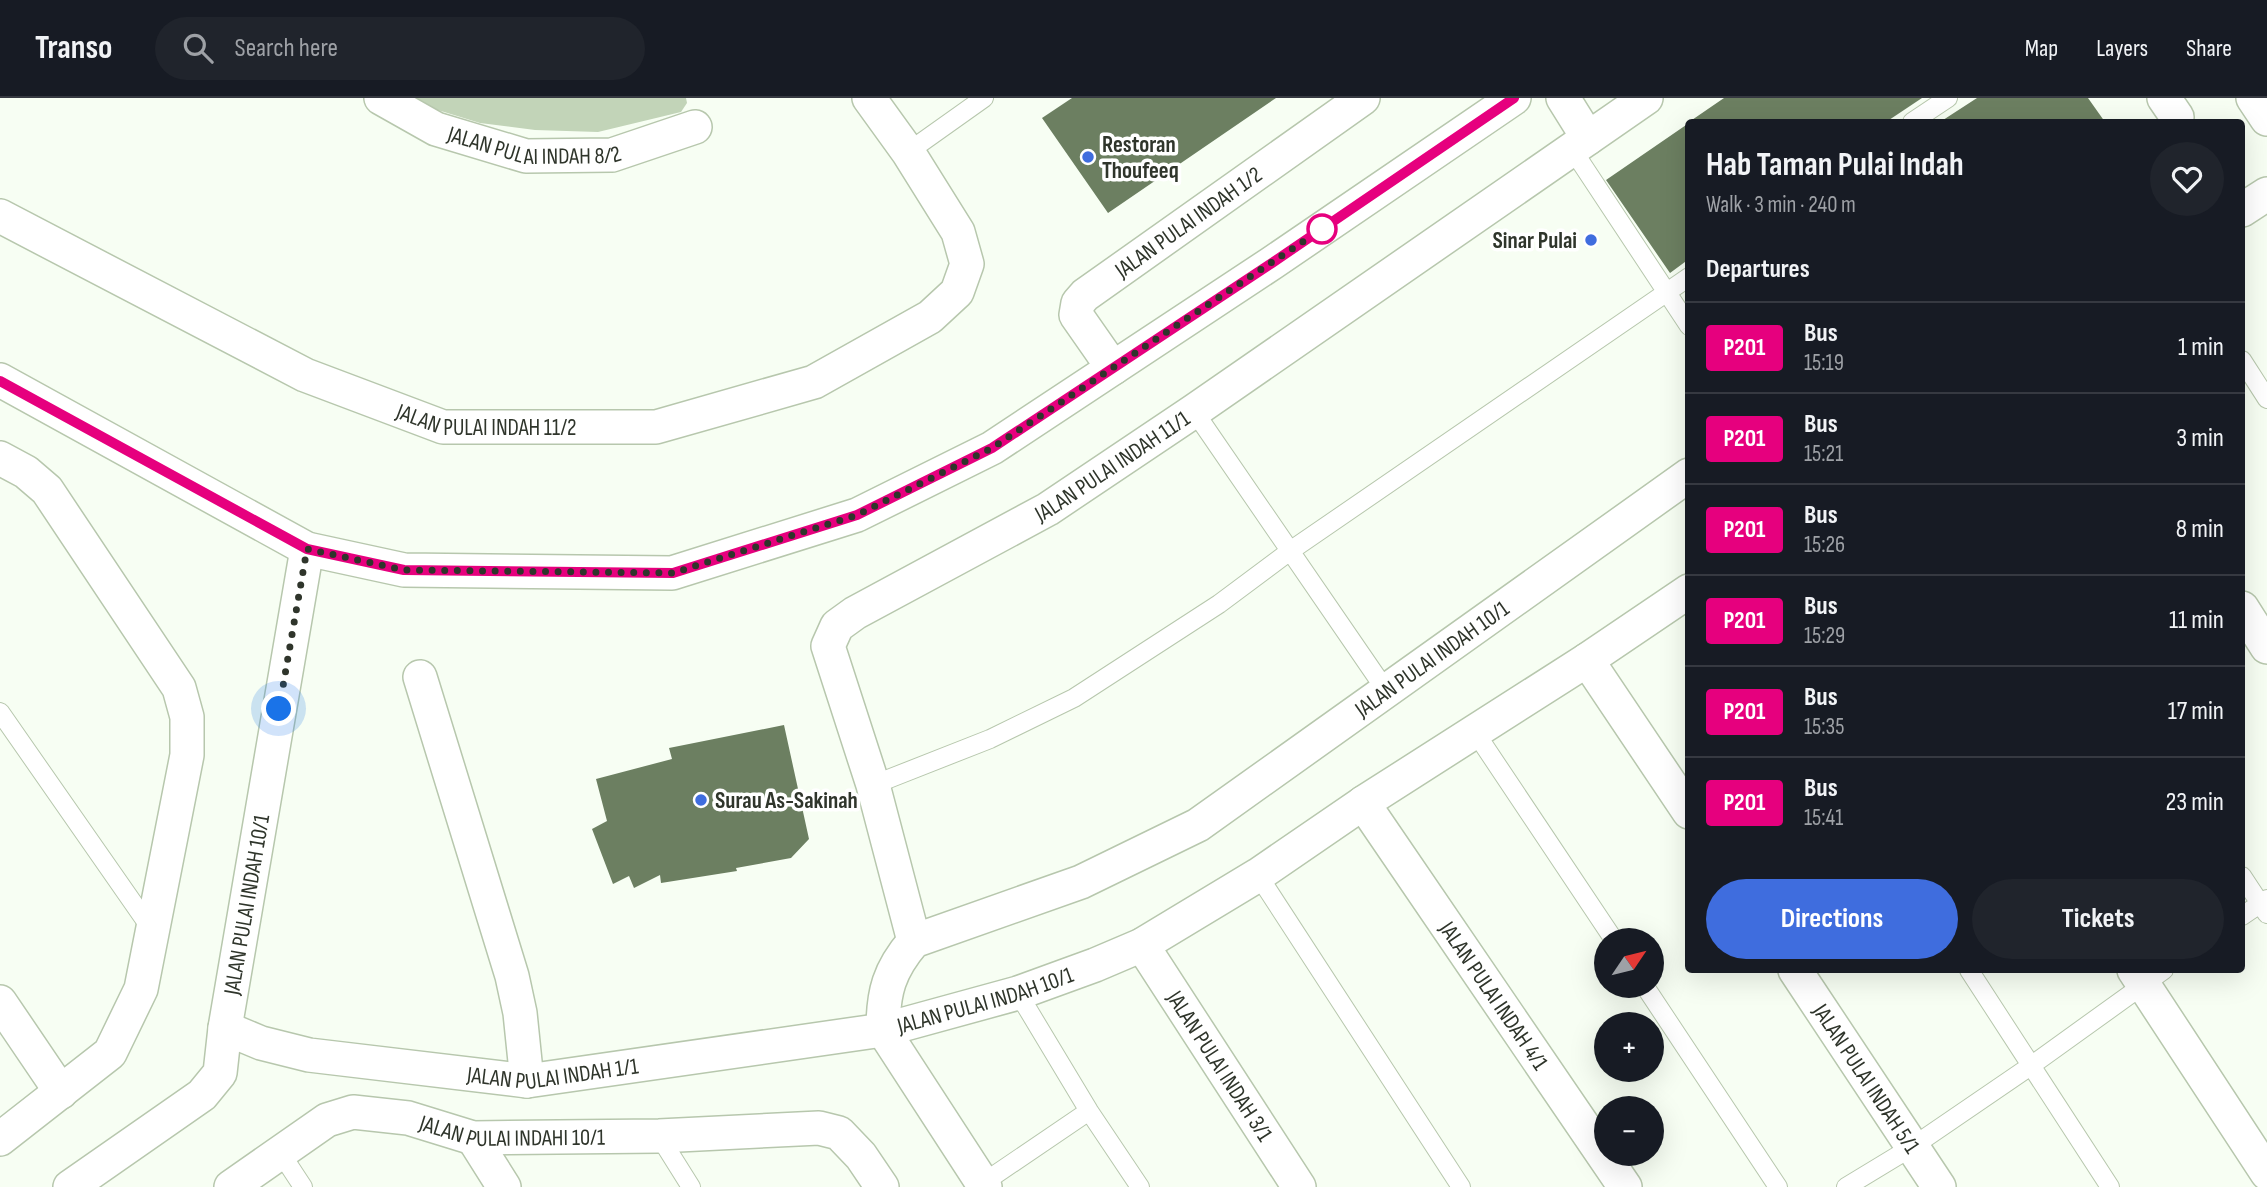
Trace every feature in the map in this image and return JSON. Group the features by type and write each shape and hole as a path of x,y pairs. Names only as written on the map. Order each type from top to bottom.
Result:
{"street":[{"name":"JALAN PULAI INDAH 8/2","path":"381,98 436,129 526,156 612,155 695,127"},
{"path":"869,98 908,152"},
{"name":"JALAN PULAI INDAH 1/2","path":"1113,368 1076,315 1078,303 1085,295 1363,98"},
{"path":"0,380 307,549 404,570 673,573 857,515 992,448 1272,263 1514,98"},
{"path":"1563,98 1580,144"},
{"name":"JALAN PULAI INDAH 11/1","path":"914,941 873,785 828,646 837,626 855,612 1048,509 1646,98"},
{"path":"2164,98 2177,119"},
{"path":"2253,98 2267,119"},
{"name":"JALAN PULAI INDAH 11/2","path":"0,216 305,375 443,427 656,427 814,382 929,317 957,292 967,264 958,232 908,152"},
{"path":"2245,208 2267,194"},
{"path":"0,458 26,472 47,490 179,688 187,717 187,755 141,989 110,1053 0,1139"},
{"name":"JALAN PULAI INDAH 10/1","path":"1685,478 1198,825 1081,882 914,941 898,959 888,982 883,1004 883,1030 1018,993 1142,945 1258,876 1363,803 1587,660 1685,594"},
{"name":"JALAN PULAI INDAH 10/1","path":"70,1187 202,1095 220,1073 225,1028 307,549"},
{"path":"2245,613 2267,647"},
{"path":"1587,660 1685,805"},
{"path":"420,677 512,976 520,1013 527,1081"},
{"name":"JALAN PULAI INDAH 4/1","path":"1363,803 1625,1187"},
{"name":"JALAN PULAI INDAH 3/1","path":"1142,945 1299,1187"},
{"name":"JALAN PULAI INDAH 5/1","path":"1797,973 1939,1187"},
{"path":"2147,974 2267,1173"},
{"path":"0,1002 61,1092"},
{"name":"JALAN PULAI INDAH 1/1","path":"225,1028 261,1043 309,1055 527,1081 883,1030"},
{"path":"883,1030 984,1185"},
{"name":"JALAN PULAI INDAHI 10/1","path":"231,1187 327,1120 353,1112 408,1118 473,1138 659,1136 818,1128 839,1132 861,1156 882,1187"},
{"path":"473,1138 505,1187"}],"lane":[{"path":"908,152 984,98"},
{"path":"1916,119 1948,98"},
{"path":"1580,144 1685,320"},
{"path":"873,785 990,739 1074,698 1219,604 1290,551 1685,280"},
{"path":"2245,365 2267,399"},
{"path":"1194,411 1387,692"},
{"path":"0,712 153,932"},
{"path":"1475,732 1606,928"},
{"path":"1258,876 1461,1187"},
{"path":"2245,880 2265,905 2245,915"},
{"path":"1971,973 2110,1187"},
{"path":"1846,1187 1912,1147 2032,1065 2147,974"},
{"path":"1018,993 1089,1111 1140,1187"},
{"path":"1653,998 1778,1187"},
{"path":"984,1185 1089,1111"},
{"path":"659,1136 691,1187"},
{"path":"280,1152 303,1187"}],"green space":[{"path":"410,98 686,98 687,103 681,112 598,132 535,130 480,123 428,107"}],"building":[{"path":"1072,98 1276,98 1108,213 1042,118"},
{"path":"1724,98 1922,98 1890,119 1693,119"},
{"path":"1977,98 2088,98 2103,119 1945,119"},
{"path":"1685,126 1685,262 1670,273 1606,180"},
{"name":"Surau As-Sakinah","path":"784,725 809,839 791,858 736,868 737,871 661,883 660,875 634,888 629,876 613,884 592,829 607,821 596,779 672,759 669,748"}],"bus line":[{"name":"P201","path":"0,381 307,549 404,570 673,573 857,515 992,448 1272,263 1514,98"}],"place":[{"name":"Restoran Thoufeeq","path":"1088,157"},
{"name":"Sinar Pulai","path":"1591,240"},
{"name":"Surau As-Sakinah","path":"701,800"}],"route":[{"path":"279,709 307,549 404,570 673,573 857,515 992,448 1322,229"}]}
